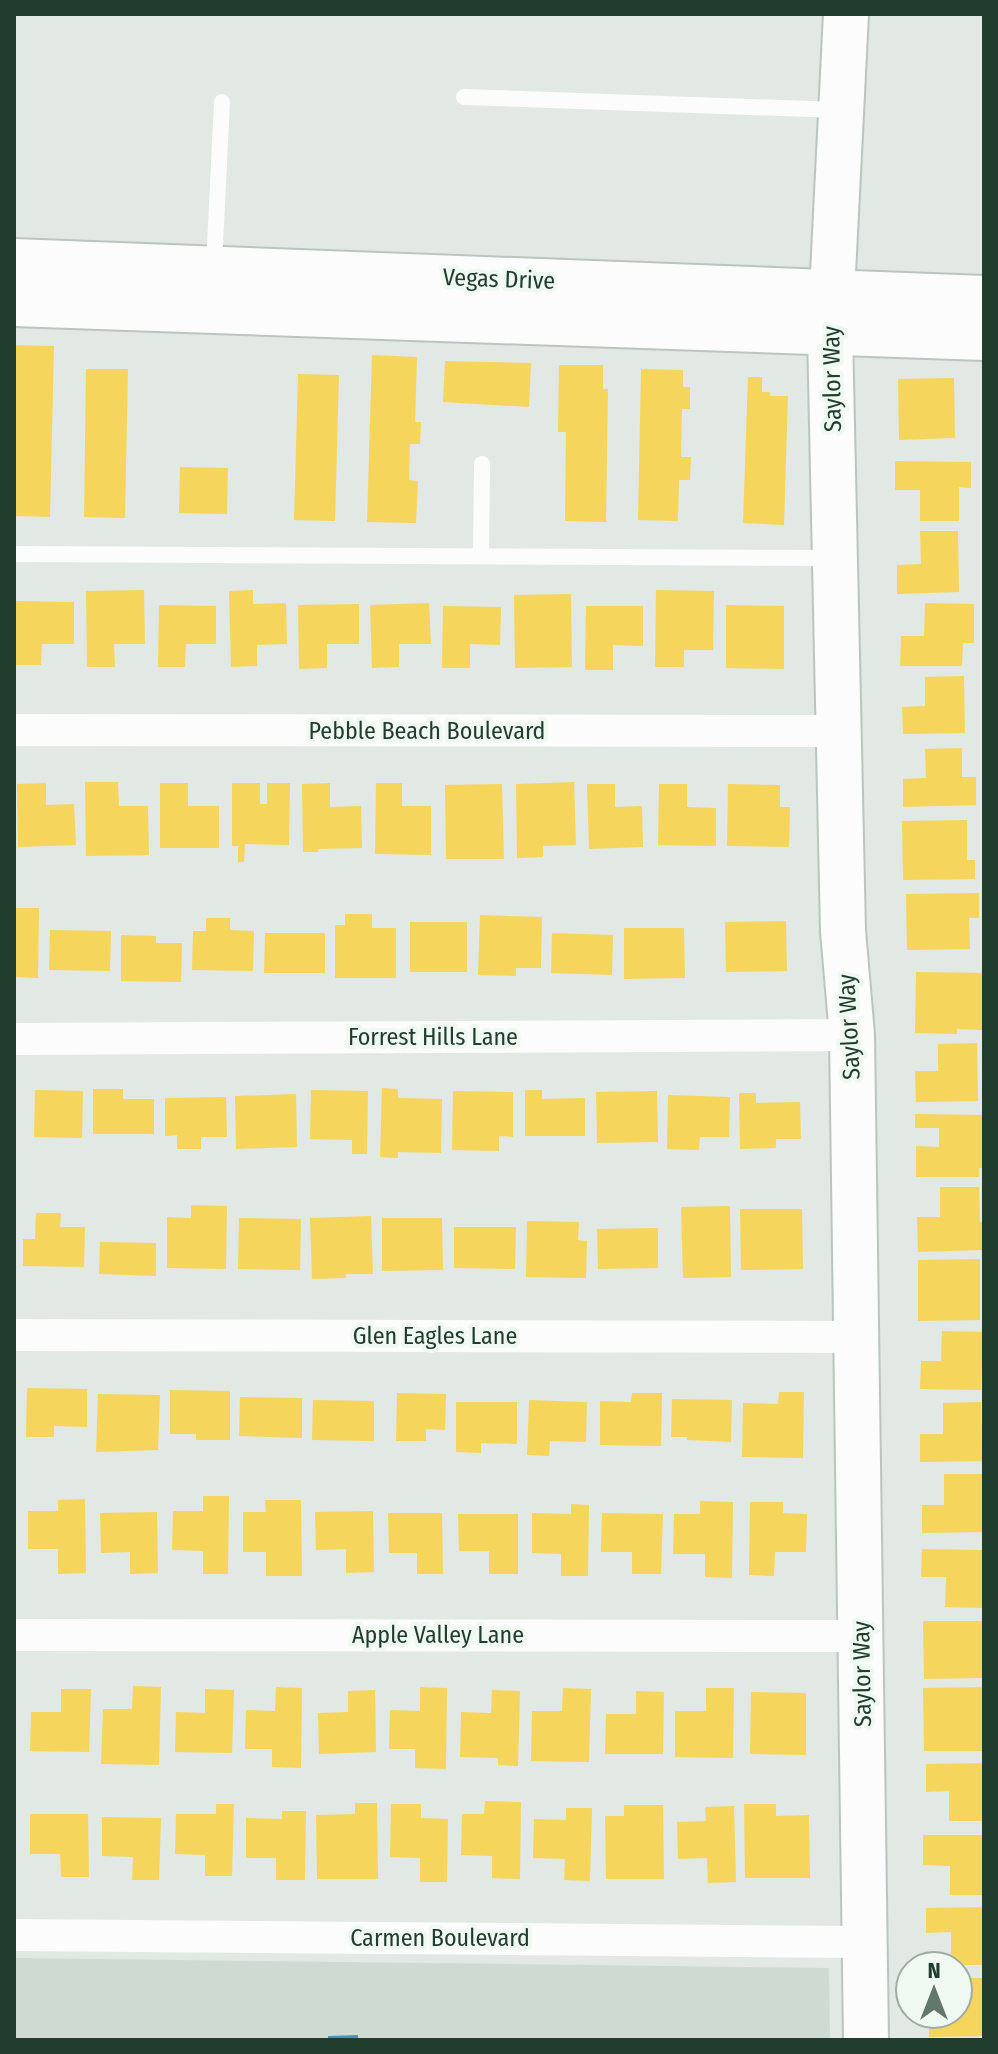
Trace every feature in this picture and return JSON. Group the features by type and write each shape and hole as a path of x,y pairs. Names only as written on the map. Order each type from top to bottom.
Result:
{"street":[{"name":"Saylor Way","path":"846,14 830,312 843,931 852,1035 866,2040"},
{"name":"Vegas Drive","path":"14,261 213,290"},
{"name":"Vegas Drive","path":"14,304 213,290 830,312 984,298"},
{"name":"Vegas Drive","path":"830,312 984,338"},
{"name":"Pebble Beach Boulevard","path":"14,730 840,731"},
{"name":"Forrest Hills Lane","path":"14,1039 852,1035"},
{"name":"Glen Eagles Lane","path":"14,1335 856,1337"},
{"name":"Apple Valley Lane","path":"14,1635 862,1636"},
{"name":"Carmen Boulevard","path":"14,1935 865,1942"}],"lane":[{"path":"464,97 841,110"},
{"path":"213,290 222,102"},
{"path":"481,556 482,464"},
{"path":"14,554 836,558"}],"shaded area":[{"path":"14,1958 829,1968 830,2040 14,2040"}],"building: Homes":[{"path":"14,345 54,346 50,517 14,516"},
{"path":"372,355 417,357 415,422 421,422 420,444 410,444 409,480 418,481 416,523 367,522"},
{"path":"445,361 531,363 529,407 443,402"},
{"path":"559,365 603,365 603,389 608,389 606,522 565,521 566,432 558,432"},
{"path":"86,369 128,369 125,518 84,517"},
{"path":"641,369 683,370 683,387 690,387 690,409 682,409 681,457 691,457 690,480 679,480 678,521 638,520"},
{"path":"298,374 339,375 335,521 294,520"},
{"path":"748,377 762,377 762,392 770,392 770,396 788,396 784,525 743,523"},
{"path":"954,378 955,438 899,440 898,379"},
{"path":"895,461 971,462 971,488 959,487 959,521 920,521 920,490 895,490"},
{"path":"180,467 228,468 227,514 179,513"},
{"path":"920,531 958,531 959,592 897,594 897,565 921,564"},
{"path":"144,590 145,644 114,644 115,667 87,667 86,591"},
{"path":"253,590 253,604 286,603 287,644 257,645 257,666 231,667 229,591"},
{"path":"656,590 714,591 713,650 684,650 684,667 655,667"},
{"path":"571,594 572,667 515,668 514,595"},
{"path":"16,601 74,602 74,644 42,644 41,665 16,665"},
{"path":"429,603 431,644 399,644 399,667 372,668 370,605"},
{"path":"925,603 974,604 974,643 963,643 962,666 900,666 901,636 924,636"},
{"path":"359,604 359,644 327,644 327,668 299,669 298,605"},
{"path":"159,605 216,606 216,644 186,644 185,667 158,667"},
{"path":"726,605 784,606 784,669 726,668"},
{"path":"443,606 501,607 500,645 470,644 470,668 442,668"},
{"path":"586,606 643,606 643,646 613,645 613,670 585,670"},
{"path":"964,676 965,733 903,734 902,707 925,706 925,677"},
{"path":"962,748 962,777 976,777 976,805 903,807 903,779 926,778 925,749"},
{"path":"85,782 118,782 119,806 148,806 149,855 86,856"},
{"path":"574,782 576,845 543,846 543,857 517,858 516,784"},
{"path":"46,783 46,805 74,804 76,845 18,847 17,784"},
{"path":"160,783 188,783 188,806 219,806 219,848 160,848"},
{"path":"232,783 260,783 260,804 267,804 267,783 290,783 289,845 245,844 244,862 238,862 238,846 232,846"},
{"path":"330,783 330,807 361,806 362,848 303,852 302,784"},
{"path":"376,783 402,783 402,806 431,806 431,855 375,854"},
{"path":"502,784 504,859 446,859 445,785"},
{"path":"587,784 615,784 615,807 642,806 643,847 589,849"},
{"path":"659,784 687,784 687,807 716,808 716,846 658,845"},
{"path":"728,784 780,785 780,807 790,807 789,847 727,846"},
{"path":"967,820 967,860 975,860 975,879 903,880 902,821"},
{"path":"979,893 979,918 969,918 970,949 907,950 906,894"},
{"path":"14,908 39,908 38,978 14,977"},
{"path":"345,914 372,914 372,928 396,928 396,978 335,978 335,925 345,925"},
{"path":"480,915 542,917 541,968 516,968 516,976 478,975"},
{"path":"206,918 230,918 230,930 254,931 253,971 192,970 193,931 206,931"},
{"path":"786,921 787,971 726,972 725,922"},
{"path":"410,922 467,922 467,972 410,972"},
{"path":"624,928 684,928 685,978 624,979"},
{"path":"50,930 111,931 110,971 49,970"},
{"path":"265,933 325,933 325,973 264,973"},
{"path":"552,933 613,935 612,975 551,973"},
{"path":"121,935 156,936 156,943 182,943 181,982 121,981"},
{"path":"916,972 984,973 984,1030 957,1029 957,1034 915,1033"},
{"path":"977,1043 978,1101 916,1102 915,1071 938,1071 938,1044"},
{"path":"382,1088 398,1089 398,1098 442,1099 441,1153 398,1152 398,1158 380,1157"},
{"path":"93,1089 123,1089 123,1099 154,1099 154,1134 93,1134"},
{"path":"35,1090 83,1091 82,1138 34,1137"},
{"path":"311,1090 368,1091 367,1154 352,1154 352,1140 310,1139"},
{"path":"525,1090 542,1090 542,1099 585,1098 585,1136 525,1136"},
{"path":"453,1091 513,1092 513,1137 499,1136 499,1151 452,1150"},
{"path":"657,1091 658,1142 597,1143 596,1092"},
{"path":"739,1093 756,1093 756,1103 800,1102 801,1139 776,1139 776,1148 740,1149"},
{"path":"296,1094 297,1147 236,1149 235,1096"},
{"path":"668,1095 730,1097 729,1137 700,1137 699,1150 667,1149"},
{"path":"226,1097 227,1137 201,1137 201,1149 177,1149 177,1135 165,1136 165,1098"},
{"path":"915,1114 984,1115 984,1168 979,1168 979,1177 916,1177 916,1146 939,1147 939,1128 915,1128"},
{"path":"940,1187 979,1187 984,1250 918,1252 917,1217 940,1217"},
{"path":"191,1205 227,1206 226,1269 167,1268 167,1217 191,1218"},
{"path":"730,1206 731,1277 683,1278 681,1207"},
{"path":"740,1209 802,1209 803,1269 741,1270"},
{"path":"36,1213 61,1213 60,1227 85,1227 84,1267 23,1266 23,1239 35,1239"},
{"path":"371,1216 373,1274 312,1279 310,1218"},
{"path":"239,1218 301,1219 300,1270 238,1269"},
{"path":"382,1218 442,1218 443,1270 382,1271"},
{"path":"527,1221 579,1222 578,1240 587,1241 586,1278 526,1277"},
{"path":"454,1227 516,1227 515,1269 454,1268"},
{"path":"658,1228 658,1268 598,1269 597,1229"},
{"path":"100,1242 156,1243 156,1276 99,1274"},
{"path":"980,1259 980,1320 918,1321 918,1260"},
{"path":"942,1331 983,1332 981,1390 920,1389 921,1361 941,1361"},
{"path":"27,1388 87,1389 87,1427 54,1426 54,1437 26,1437"},
{"path":"170,1390 230,1391 230,1440 196,1440 196,1434 170,1434"},
{"path":"779,1392 804,1392 803,1458 742,1457 743,1403 778,1404"},
{"path":"397,1393 446,1394 445,1430 426,1429 426,1441 396,1441"},
{"path":"632,1393 662,1393 661,1446 600,1445 600,1401 631,1402"},
{"path":"98,1394 160,1395 158,1450 96,1452"},
{"path":"240,1397 302,1398 302,1438 239,1436"},
{"path":"672,1399 732,1400 731,1442 671,1437"},
{"path":"313,1400 374,1401 374,1441 312,1440"},
{"path":"529,1400 587,1402 586,1442 550,1441 549,1456 527,1455"},
{"path":"456,1402 517,1402 517,1444 481,1443 481,1453 456,1452"},
{"path":"981,1402 982,1461 920,1462 920,1434 943,1434 943,1403"},
{"path":"944,1474 984,1474 984,1532 922,1533 922,1505 944,1505"},
{"path":"203,1496 229,1496 228,1574 203,1574 203,1551 172,1550 173,1511 203,1511"},
{"path":"85,1499 86,1573 58,1574 58,1549 28,1549 28,1511 58,1511 58,1500"},
{"path":"265,1500 301,1500 302,1576 266,1576 266,1552 243,1552 243,1512 266,1512"},
{"path":"700,1501 733,1502 732,1578 705,1577 705,1554 673,1554 674,1514 700,1514"},
{"path":"750,1502 783,1502 783,1513 807,1514 806,1552 775,1552 774,1576 749,1575"},
{"path":"571,1504 589,1505 588,1576 561,1576 561,1554 532,1553 532,1513 571,1514"},
{"path":"373,1511 374,1572 346,1573 346,1549 316,1550 315,1512"},
{"path":"157,1512 158,1573 130,1574 130,1552 101,1553 100,1513"},
{"path":"388,1513 442,1513 443,1574 417,1574 417,1553 389,1553"},
{"path":"602,1513 663,1514 661,1574 632,1574 632,1552 601,1552"},
{"path":"458,1514 518,1514 518,1574 489,1574 489,1551 459,1551"},
{"path":"922,1549 984,1550 984,1608 945,1607 946,1577 921,1577"},
{"path":"923,1621 984,1621 984,1678 924,1679"},
{"path":"133,1686 161,1687 159,1765 101,1764 103,1709 132,1709"},
{"path":"276,1687 302,1688 301,1768 272,1767 272,1749 245,1749 246,1710 275,1711"},
{"path":"420,1687 447,1688 446,1769 415,1768 415,1749 389,1749 390,1710 420,1711"},
{"path":"984,1687 984,1751 924,1751 923,1688"},
{"path":"563,1688 591,1689 589,1762 531,1761 532,1711 562,1711"},
{"path":"706,1688 734,1688 733,1758 675,1757 675,1711 706,1711"},
{"path":"61,1689 91,1689 89,1752 30,1751 31,1712 61,1712"},
{"path":"205,1689 234,1690 232,1753 175,1752 176,1712 205,1713"},
{"path":"375,1690 376,1752 319,1754 318,1713 348,1712 348,1691"},
{"path":"492,1690 520,1691 518,1766 498,1765 498,1758 460,1757 461,1712 491,1713"},
{"path":"636,1691 664,1692 663,1754 605,1754 606,1714 636,1714"},
{"path":"751,1692 806,1693 806,1755 750,1754"},
{"path":"984,1763 984,1821 949,1821 949,1791 926,1792 926,1764"},
{"path":"485,1801 521,1802 520,1879 492,1878 492,1856 461,1855 462,1814 484,1814"},
{"path":"355,1803 377,1803 378,1879 317,1879 316,1815 355,1814"},
{"path":"216,1804 234,1804 232,1876 205,1876 205,1855 175,1854 176,1814 216,1814"},
{"path":"391,1804 421,1804 421,1818 448,1819 447,1882 420,1882 420,1858 390,1857"},
{"path":"744,1804 776,1804 776,1816 809,1815 810,1878 745,1878"},
{"path":"624,1805 663,1805 664,1879 606,1879 605,1816 624,1816"},
{"path":"734,1806 736,1882 708,1883 707,1858 678,1859 677,1822 706,1821 705,1807"},
{"path":"566,1808 592,1808 590,1881 564,1880 565,1859 533,1858 534,1819 566,1820"},
{"path":"282,1811 306,1811 305,1880 276,1880 276,1858 246,1858 246,1818 282,1819"},
{"path":"30,1814 88,1814 89,1877 61,1877 60,1854 30,1854"},
{"path":"102,1817 161,1818 159,1880 132,1880 133,1857 102,1856"},
{"path":"923,1835 984,1835 984,1895 950,1895 950,1866 923,1865"},
{"path":"984,1907 984,1965 974,1965 974,1950 951,1950 951,1932 926,1933 926,1908"},
{"path":"974,1978 984,1978 984,2036 929,2037 929,2030 974,2030"}],"building: Schools":[{"path":"358,2035 358,2040 328,2040 328,2036"}]}
